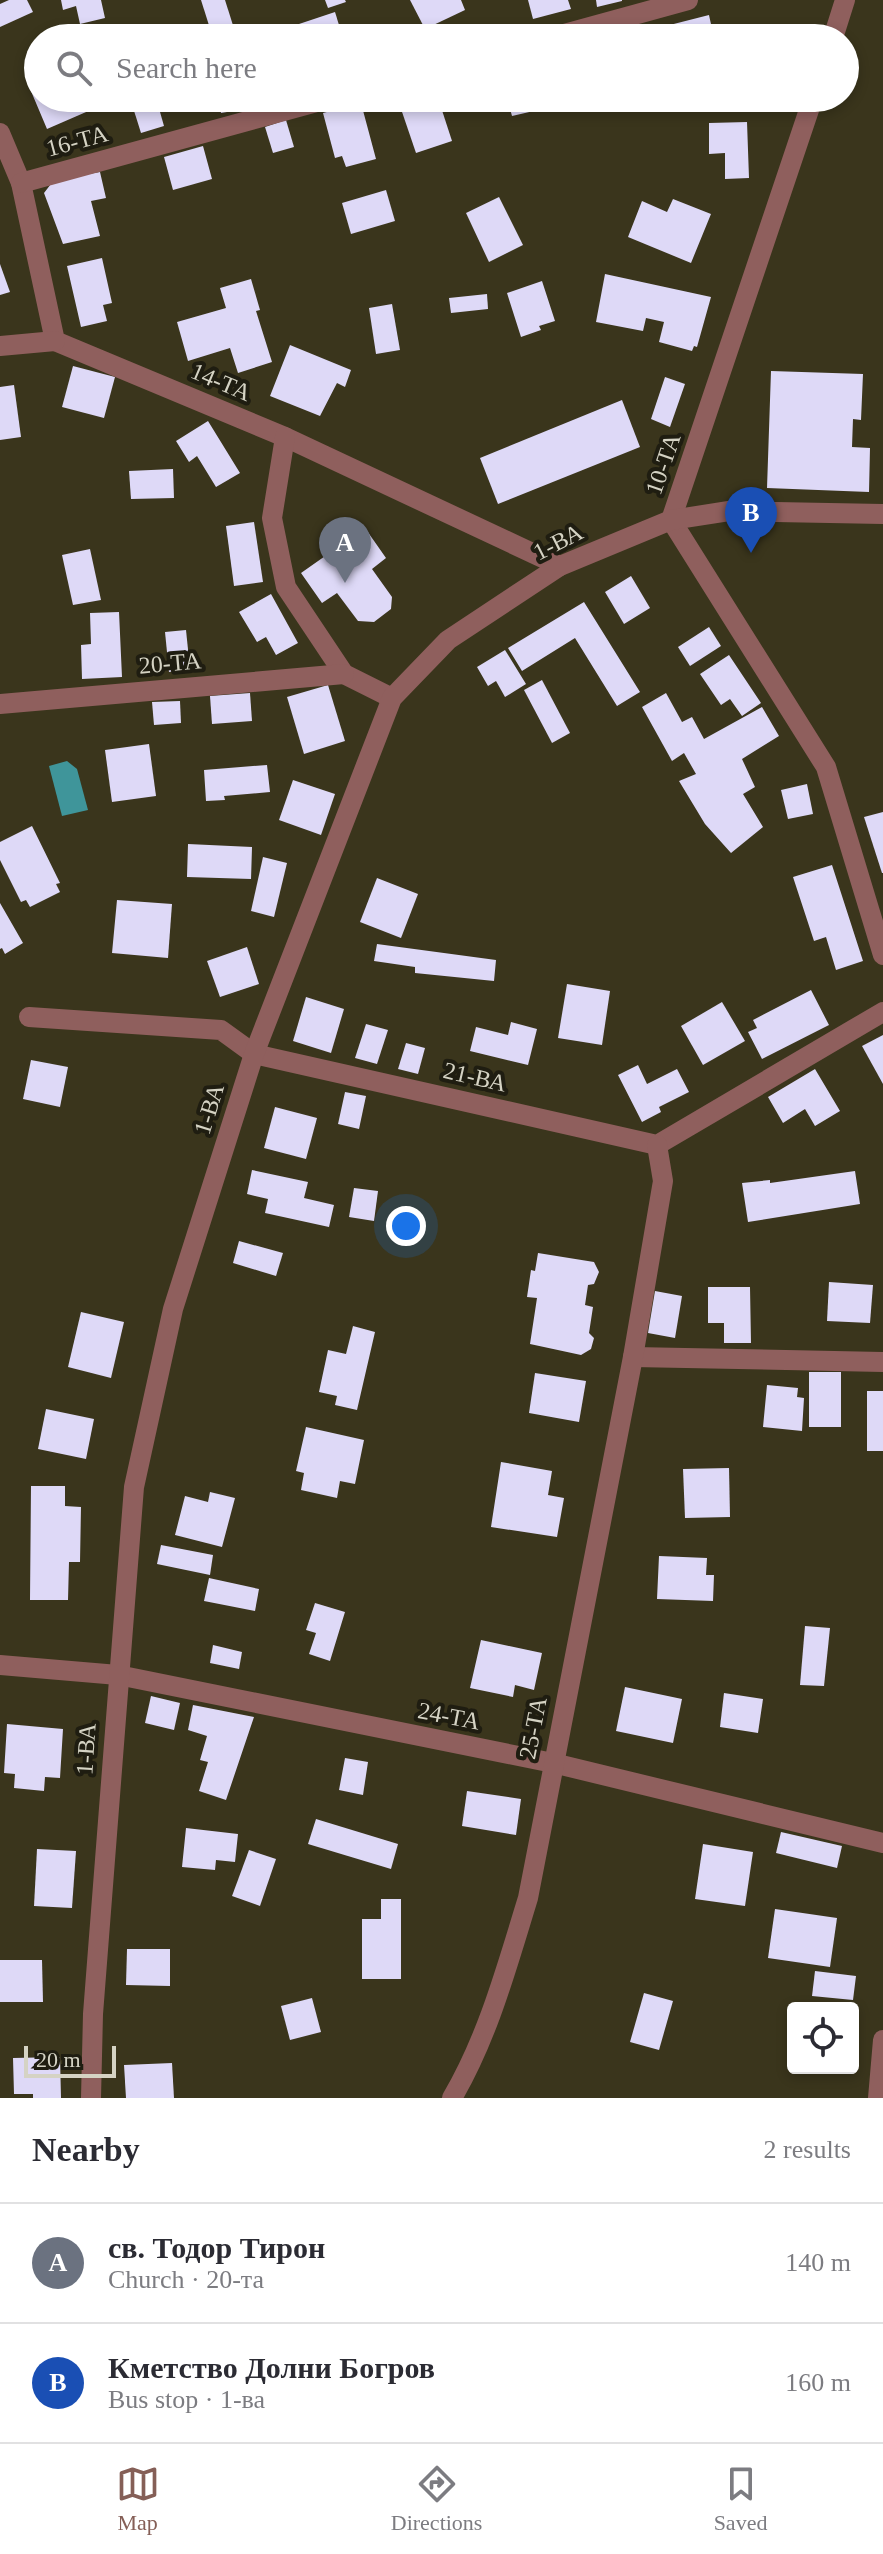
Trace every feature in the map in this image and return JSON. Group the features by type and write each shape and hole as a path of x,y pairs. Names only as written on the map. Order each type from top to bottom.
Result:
{"street":[{"path":"601,24 688,0"},
{"path":"837,24 845,0"},
{"name":"16-ТА","path":"21,183 280,112"},
{"name":"10-ТА","path":"808,112 671,520 826,767 883,955"},
{"path":"0,133 21,183 55,341 0,346"},
{"name":"14-ТА","path":"55,341 285,437 560,566"},
{"path":"285,437 272,518 286,587 344,674 392,698"},
{"name":"1-ВА","path":"91,2098 93,2014 118,1675 137,1472 173,1309 254,1054 392,698 448,640 560,566 671,520 729,511 883,514"},
{"name":"20-ТА","path":"0,704 344,674"},
{"path":"657,1145 883,1012"},
{"name":"21-ВА","path":"29,1017 221,1030 254,1054 657,1145"},
{"name":"25-ТА","path":"452,2098 465,2076 502,1984 528,1898 633,1357 663,1181 657,1145"},
{"path":"633,1357 883,1362"},
{"name":"24-ТА","path":"0,1665 118,1675 553,1763 883,1843"},
{"path":"878,2098 883,2040"},
{"path":"465,2076 475,2098"}],"water":[{"path":"67,761 77,769 88,810 62,816 49,766"}],"building":[{"path":"9,0 27,0 33,12 0,27 0,4"},
{"path":"61,0 101,0 105,18 80,24 76,6 63,10"},
{"path":"201,0 225,0 233,24 209,24"},
{"path":"325,0 345,0 346,2 328,8"},
{"path":"410,0 461,0 465,10 436,24 422,24"},
{"path":"528,0 568,0 571,9 533,19"},
{"path":"596,0 622,0 622,1 597,7"},
{"path":"335,12 339,24 299,24"},
{"path":"709,15 711,24 674,24"},
{"path":"40,112 86,112 47,129"},
{"path":"134,112 160,112 164,126 141,133"},
{"path":"363,112 376,159 346,167 342,156 335,158 323,113"},
{"path":"402,112 443,112 452,141 416,153"},
{"path":"286,120 294,147 273,153 265,127"},
{"path":"747,122 749,178 725,179 725,153 709,154 709,123"},
{"path":"203,146 212,179 173,190 164,157"},
{"path":"100,172 106,198 91,201 100,236 63,244 44,193 54,180"},
{"path":"386,190 395,221 351,234 342,203"},
{"path":"499,197 523,245 489,262 466,213"},
{"path":"673,199 711,214 691,263 628,237 642,201 667,212"},
{"path":"102,258 112,303 103,305 107,321 81,327 67,266"},
{"path":"0,264 10,292 0,295"},
{"path":"605,274 711,297 697,347 694,346 692,351 659,342 664,322 646,318 643,331 596,322"},
{"path":"251,279 260,310 256,311 272,362 238,373 230,348 188,361 177,322 226,308 220,288"},
{"path":"542,281 555,321 521,337 507,293"},
{"path":"487,294 488,309 451,313 449,298"},
{"path":"392,304 400,350 376,354 369,308"},
{"path":"290,345 351,370 345,387 337,383 320,416 270,396"},
{"path":"73,366 115,377 104,418 62,407"},
{"path":"771,371 863,374 861,420 853,419 852,447 870,448 869,492 767,488"},
{"path":"665,377 685,384 670,427 651,419"},
{"path":"14,385 21,437 0,440 0,387"},
{"path":"622,400 640,447 498,504 480,458"},
{"path":"208,421 240,473 216,487 197,456 189,462 176,441"},
{"path":"173,469 174,498 131,499 129,471"},
{"path":"254,522 263,582 234,586 226,526"},
{"path":"365,528 386,558 372,569 392,597 391,609 374,622 358,621 337,593 322,603 301,573"},
{"path":"90,549 101,600 73,605 62,555"},
{"path":"631,576 650,608 624,624 605,592"},
{"path":"271,594 298,643 276,655 266,637 257,642 239,612"},
{"path":"584,602 640,692 617,706 575,638 522,671 508,648"},
{"path":"119,612 122,677 82,679 81,645 91,644 90,613"},
{"path":"709,627 721,646 690,666 678,647"},
{"path":"186,630 190,669 169,672 165,632"},
{"path":"505,650 526,684 505,697 496,681 488,686 477,667"},
{"path":"729,655 761,703 742,716 730,699 721,705 700,674"},
{"path":"542,680 570,733 552,743 524,690"},
{"path":"328,685 345,741 304,754 287,697"},
{"path":"250,693 252,721 212,724 210,696"},
{"path":"666,693 682,722 692,717 704,739 762,707 779,736 742,759 755,787 743,794 763,827 731,853 705,824 679,781 696,774 684,753 672,761 642,707"},
{"path":"180,701 181,723 154,725 152,702"},
{"path":"149,744 156,796 112,802 105,750"},
{"path":"267,765 270,792 224,796 225,800 206,801 204,770"},
{"path":"293,780 335,794 321,835 279,820"},
{"path":"807,784 813,814 788,819 781,790"},
{"path":"883,812 883,873 882,873 864,817"},
{"path":"32,826 60,883 56,884 60,892 30,907 26,900 21,902 0,860 0,842"},
{"path":"188,844 252,847 251,879 187,877"},
{"path":"263,857 287,863 274,917 251,911"},
{"path":"832,865 863,961 836,970 826,937 814,941 793,877"},
{"path":"377,878 418,894 401,938 360,922"},
{"path":"117,900 172,904 168,958 112,953"},
{"path":"0,903 23,943 5,954 0,949"},
{"path":"377,944 496,960 494,981 415,973 415,967 374,961"},
{"path":"247,947 259,984 220,997 207,961"},
{"path":"567,984 610,991 602,1045 558,1038"},
{"path":"811,990 829,1025 762,1059 748,1032 757,1028 753,1020"},
{"path":"306,997 344,1009 331,1053 293,1041"},
{"path":"722,1002 745,1041 703,1065 681,1026"},
{"path":"511,1022 537,1029 528,1065 470,1051 476,1027 508,1035"},
{"path":"366,1024 388,1030 377,1064 355,1058"},
{"path":"883,1035 883,1084 862,1046"},
{"path":"406,1043 425,1048 418,1074 398,1069"},
{"path":"31,1060 68,1067 60,1107 23,1099"},
{"path":"638,1065 647,1084 677,1069 689,1092 659,1107 661,1112 642,1122 618,1075"},
{"path":"815,1069 840,1111 815,1126 805,1109 783,1123 768,1097"},
{"path":"345,1092 366,1096 359,1129 338,1124"},
{"path":"275,1107 317,1118 306,1159 264,1148"},
{"path":"252,1170 308,1182 304,1198 334,1205 329,1227 265,1213 268,1199 247,1194"},
{"path":"855,1171 860,1204 748,1222 742,1183 770,1180 770,1183"},
{"path":"354,1188 378,1191 374,1221 349,1217"},
{"path":"239,1241 283,1253 276,1276 233,1263"},
{"path":"538,1253 594,1262 599,1272 594,1284 588,1285 585,1305 593,1307 589,1333 594,1338 591,1349 581,1355 530,1344 537,1298 527,1297 531,1270 535,1271"},
{"path":"829,1282 873,1285 870,1323 827,1321"},
{"path":"708,1287 750,1287 751,1343 724,1343 724,1323 708,1323"},
{"path":"655,1291 682,1296 675,1338 648,1333"},
{"path":"81,1312 124,1322 111,1378 68,1367"},
{"path":"353,1326 375,1332 357,1410 335,1405 337,1396 319,1392 328,1350 346,1354"},
{"path":"809,1372 841,1372 841,1427 809,1427"},
{"path":"535,1373 586,1381 579,1422 529,1413"},
{"path":"767,1385 798,1388 797,1397 804,1398 802,1431 763,1427"},
{"path":"867,1391 883,1391 883,1451 867,1451"},
{"path":"46,1409 94,1419 86,1459 38,1449"},
{"path":"306,1427 364,1440 355,1484 340,1481 337,1498 301,1490 304,1473 296,1471"},
{"path":"501,1462 552,1471 548,1495 564,1498 557,1537 491,1527"},
{"path":"729,1468 730,1517 685,1518 683,1469"},
{"path":"31,1486 65,1486 65,1506 81,1507 80,1562 69,1562 68,1600 30,1600"},
{"path":"210,1492 235,1498 222,1547 175,1535 185,1496 208,1502"},
{"path":"161,1545 213,1555 210,1575 157,1564"},
{"path":"659,1556 707,1558 706,1575 714,1575 713,1601 657,1599"},
{"path":"209,1578 259,1589 255,1611 204,1601"},
{"path":"315,1603 345,1612 330,1661 309,1654 316,1633 306,1630"},
{"path":"805,1626 830,1628 824,1686 800,1685"},
{"path":"481,1640 542,1653 534,1690 515,1685 513,1697 470,1688"},
{"path":"213,1645 242,1652 239,1669 210,1663"},
{"path":"625,1687 682,1699 673,1743 616,1731"},
{"path":"724,1693 763,1699 758,1733 720,1727"},
{"path":"151,1696 180,1703 174,1730 145,1723"},
{"path":"193,1705 254,1717 226,1800 199,1791 208,1762 200,1760 207,1736 188,1730"},
{"path":"7,1724 63,1729 60,1778 45,1777 44,1791 14,1788 15,1774 4,1773"},
{"path":"345,1758 368,1762 363,1795 339,1790"},
{"path":"467,1791 521,1799 516,1835 462,1826"},
{"path":"316,1819 398,1844 391,1869 308,1844"},
{"path":"186,1828 238,1834 235,1862 216,1860 215,1870 182,1867"},
{"path":"781,1832 842,1846 837,1868 776,1853"},
{"path":"703,1844 753,1852 745,1906 695,1899"},
{"path":"37,1849 76,1851 72,1908 34,1906"},
{"path":"249,1850 276,1859 260,1906 232,1896"},
{"path":"381,1899 401,1899 401,1979 362,1979 362,1919 381,1919"},
{"path":"775,1909 837,1918 830,1967 768,1958"},
{"path":"127,1949 170,1949 170,1986 126,1985"},
{"path":"0,1960 42,1960 43,2002 0,2002"},
{"path":"815,1971 856,1976 853,2000 812,1996"},
{"path":"644,1993 673,2001 659,2050 630,2042"},
{"path":"312,1998 321,2032 290,2040 281,2006"},
{"path":"60,2057 61,2098 14,2094 13,2058"},
{"path":"172,2063 174,2098 126,2098 124,2065"}],"place":[{"name":"Кметство Долни Богров","path":"751,553"},
{"name":"св. Тодор Тирон","path":"345,583"}]}
